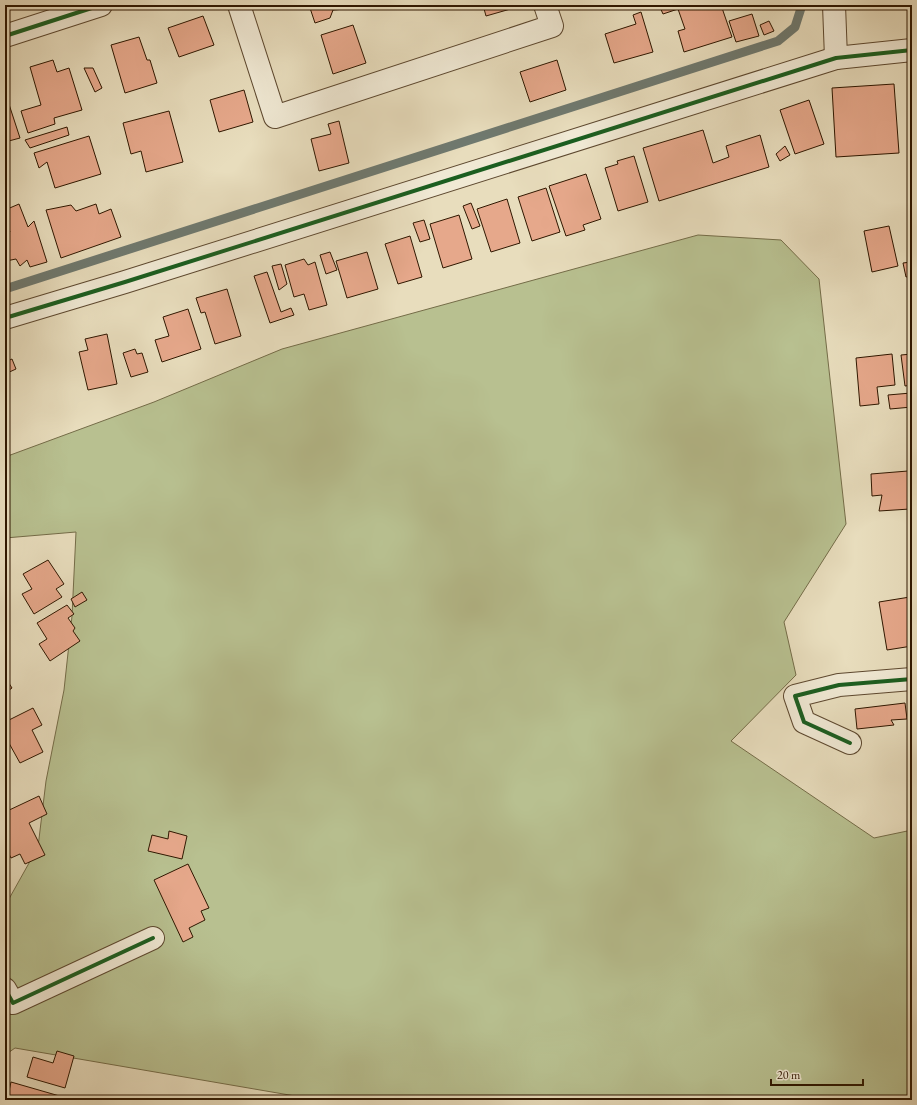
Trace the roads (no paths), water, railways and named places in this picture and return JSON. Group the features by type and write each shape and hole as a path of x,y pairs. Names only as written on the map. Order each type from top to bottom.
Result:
{"street":[{"path":"5,36 101,5"},
{"path":"239,5 275,117 552,26 546,5"},
{"path":"834,5 836,58"},
{"path":"5,318 836,58 912,50"},
{"path":"850,743 804,722 795,696 839,686 912,679"},
{"path":"5,989 13,1004 153,938"}],"waterway":[{"path":"5,289 778,41 795,27 802,5"}]}
